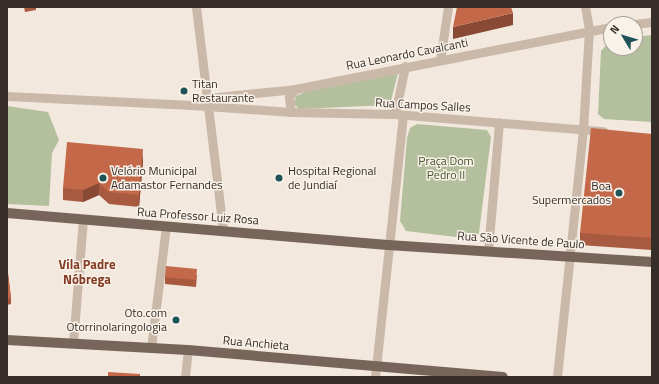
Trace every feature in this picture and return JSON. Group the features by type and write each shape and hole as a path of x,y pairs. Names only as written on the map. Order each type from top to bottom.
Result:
{"main road":[{"name":"Rua Professor Luiz Rosa","path":"7,213 388,245"},
{"name":"Rua São Vicente de Paulo","path":"388,245 652,262"},
{"name":"Rua Anchieta","path":"7,340 188,350 376,372 503,377"}],"street":[{"path":"196,7 222,230"},
{"path":"440,60 448,7"},
{"path":"557,377 568,256 582,130 589,29 585,7"},
{"name":"Rua Leonardo Cavalcanti","path":"207,98 295,89 589,29 603,28"},
{"path":"376,372 399,114 405,66"},
{"path":"292,112 289,97 295,89"},
{"name":"Rua Campos Salles","path":"7,96 192,105 208,108 292,112 399,114 613,132"},
{"name":"Rua Campos Salles","path":"192,105 207,98"},
{"path":"488,251 499,122"},
{"path":"73,343 83,220"},
{"path":"151,348 166,226"},
{"path":"185,377 188,350"}],"green space":[{"path":"652,35 652,122 604,119 598,114 601,51 603,49 603,56 643,56 643,36"},
{"path":"398,73 390,105 299,109 294,104 296,96 305,92"},
{"path":"7,106 48,112 59,140 52,153 49,206 7,204"},
{"name":"Praça Dom Pedro II","path":"417,124 487,130 491,137 479,233 473,239 406,231 400,221 407,138 410,128"}],"building":[{"path":"457,7 511,7 513,13 453,27"},
{"name":"Boa Supermercados","path":"591,128 652,134 652,238 580,233"},
{"name":"Velório Municipal Adamastor Fernandes","path":"67,142 143,149 139,195 109,192 99,183 83,190 63,188"},
{"path":"7,265 11,298 7,299"},
{"path":"166,266 197,269 196,280 165,277"},
{"path":"108,372 140,374 140,377 108,377"}],"place":[{"name":"Titan Restaurante","path":"184,91"},
{"name":"Velório Municipal Adamastor Fernandes","path":"103,178"},
{"name":"Hospital Regional de Jundiaí","path":"279,178"},
{"name":"Boa Supermercados","path":"619,193"},
{"name":"Oto.com Otorrinolaringologia","path":"176,320"}],"district":[{"name":"Vila Padre Nóbrega","path":"87,272"}]}
